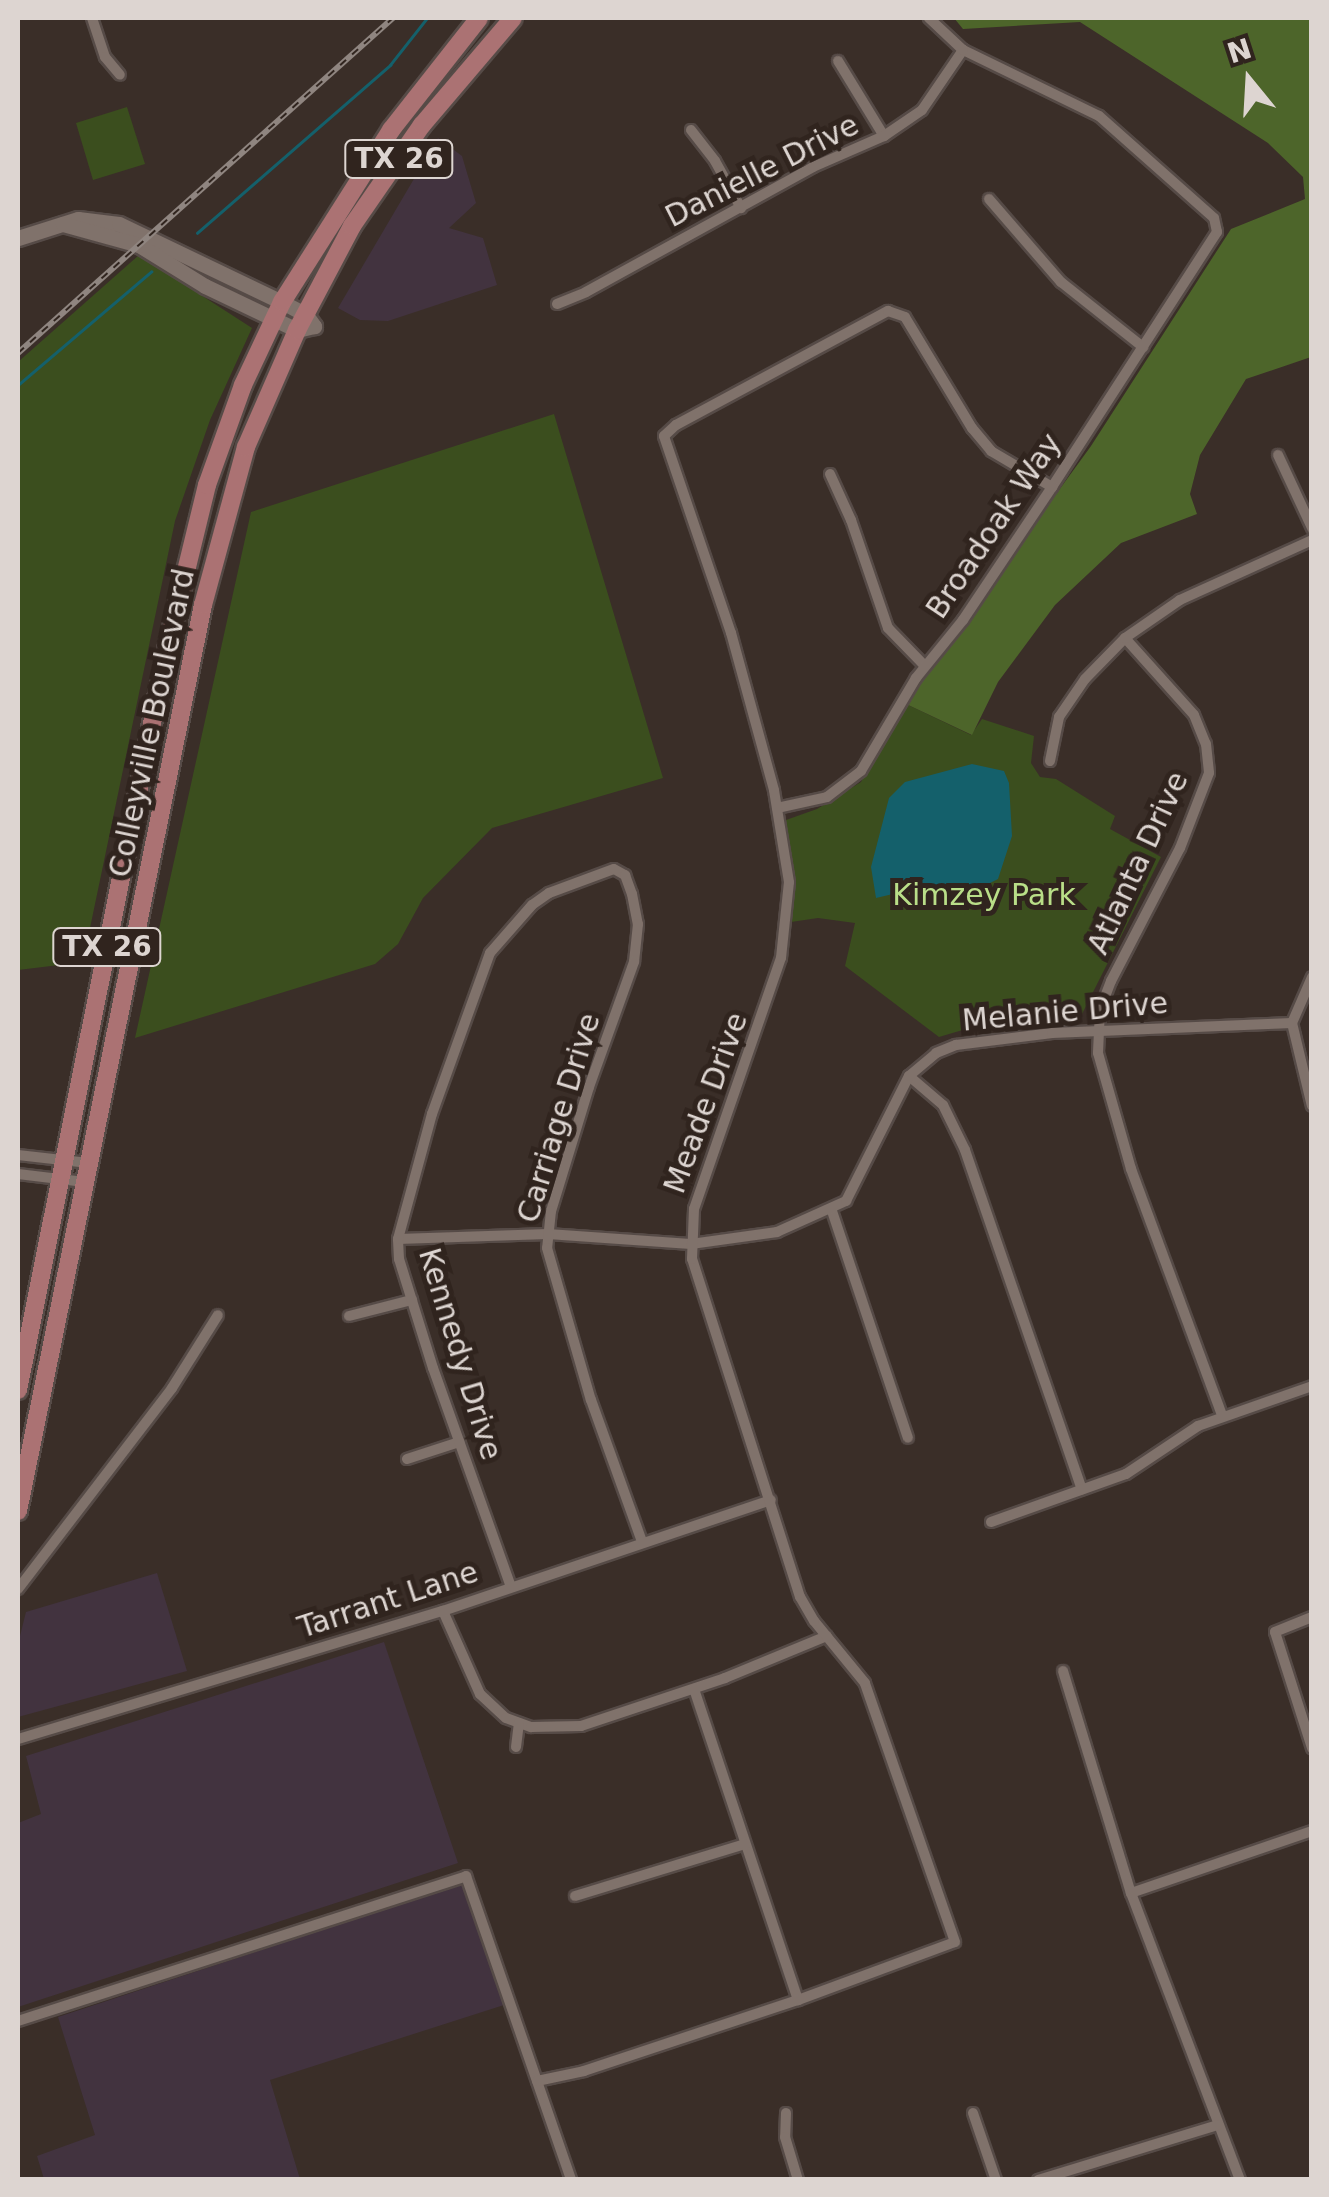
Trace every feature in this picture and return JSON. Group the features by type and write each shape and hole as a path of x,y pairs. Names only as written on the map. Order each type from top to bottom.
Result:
{"main road":[{"name":"Colleyville Boulevard","path":"18,1390 196,522 244,385 277,310 390,130 479,18"},
{"name":"Colleyville Boulevard","path":"18,1510 163,796 234,487 301,323 352,226 422,125 514,18"},
{"path":"18,238 78,219 119,224 301,323"},
{"path":"140,791 163,796"}],"street":[{"path":"92,18 105,57 120,75"},
{"path":"929,18 963,50"},
{"name":"Danielle Drive","path":"557,304 813,167 884,136 922,110 963,50"},
{"name":"Broadoak Way","path":"778,808 827,797 852,780 884,736 925,666 963,620 1052,487 1217,229 1214,218 1098,116 963,50"},
{"path":"838,62 884,136"},
{"path":"691,130 715,161 741,208"},
{"path":"989,199 1060,282 1142,347"},
{"name":"Meade Drive","path":"798,2000 951,1947 955,1935 866,1683 800,1596 691,1244 694,1210 781,958 789,882 778,808 731,633 664,436 676,424 882,313 898,313 927,347 955,402 991,451 1052,487"},
{"path":"1278,454 1312,528"},
{"path":"830,474 851,520 888,628 925,666"},
{"path":"1050,761 1060,717 1085,679 1125,638 1180,600 1312,540"},
{"name":"Atlanta Drive","path":"1125,638 1194,715 1206,744 1209,773 1180,848 1111,981 1096,1031 1104,1084 1131,1169 1222,1415"},
{"name":"Carriage Drive","path":"522,916 549,893 614,869 625,875 638,924 634,962 589,1087 548,1234 555,1286 642,1542"},
{"name":"Kennedy Drive","path":"511,1587 412,1300 399,1259 398,1238 403,1210 464,1016 490,953 522,916"},
{"path":"1312,977 1292,1024 1312,1106"},
{"name":"Melanie Drive","path":"398,1238 548,1234 691,1244 777,1232 832,1210 855,1190 909,1076 956,1044 1096,1031 1292,1024"},
{"path":"909,1076 943,1105 966,1150 1082,1489"},
{"path":"18,1156 87,1173"},
{"path":"18,1174 62,1169 87,1173"},
{"path":"832,1210 908,1438"},
{"path":"349,1316 412,1300"},
{"path":"18,1589 172,1388 218,1315"},
{"path":"991,1522 1126,1474 1178,1436 1222,1415 1312,1386"},
{"path":"408,1459 459,1442"},
{"name":"Tarrant Lane","path":"18,1739 443,1611 771,1500"},
{"path":"443,1611 470,1680 494,1709 519,1723 551,1728 581,1726 694,1689 828,1636"},
{"path":"1312,1617 1275,1632 1312,1748"},
{"path":"1062,1671 1131,1893 1240,2180"},
{"path":"536,2081 584,2071 798,2000 694,1689"},
{"path":"516,1747 519,1723"},
{"path":"1131,1893 1312,1831"},
{"path":"575,1896 746,1844"},
{"path":"18,2021 466,1876 571,2180"},
{"path":"786,2113 785,2137 798,2180"},
{"path":"974,2113 996,2180"},
{"path":"1038,2180 1218,2125"}],"shaded area":[{"path":"438,138 462,156 476,203 449,228 483,238 497,285 388,321 360,320 338,308"},
{"path":"157,1573 187,1671 18,1717 18,1644 26,1612"},
{"path":"384,1642 458,1863 18,2007 18,1823 41,1814 26,1756"},
{"path":"464,1883 504,2005 270,2080 300,2179 44,2179 37,2156 95,2135 58,2017"}],"green space":[{"path":"954,18 1311,18 1311,357 1246,379 1200,455 1190,494 1197,514 1121,543 1055,605 998,682 972,735 904,703 1091,446 1231,229 1305,199 1303,177 1268,143 1080,22 963,29"},
{"path":"127,107 145,164 93,180 76,123"},
{"path":"139,255 252,328 210,420 175,521 90,928 76,963 18,970 18,362"},
{"path":"554,414 663,778 492,828 423,898 398,944 375,964 135,1038 251,512"},
{"name":"Kimzey Park","path":"904,703 971,735 982,719 1034,736 1031,763 1040,777 1056,779 1115,816 1110,829 1161,857 1079,1020 976,1026 939,1037 845,966 855,923 818,918 791,922 786,820 817,809 861,782"}],"water":[{"path":"972,764 1004,771 1009,783 1012,836 998,879 984,886 918,888 876,898 871,867 889,798 905,782"}],"waterway":[{"path":"197,233 390,65 427,18"},
{"path":"18,385 151,272"}],"railway":[{"path":"18,353 393,18"}]}
